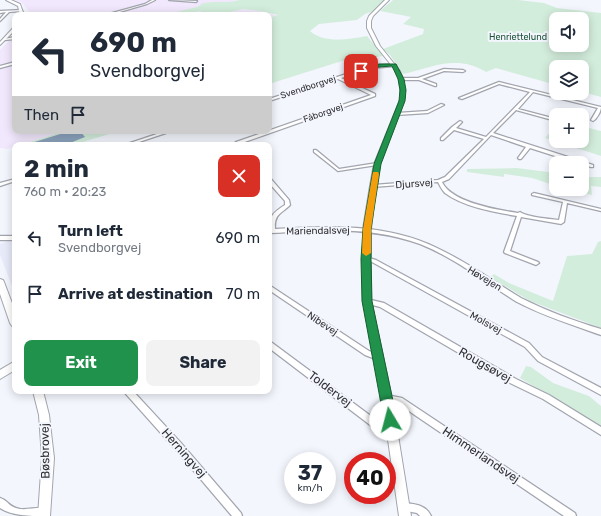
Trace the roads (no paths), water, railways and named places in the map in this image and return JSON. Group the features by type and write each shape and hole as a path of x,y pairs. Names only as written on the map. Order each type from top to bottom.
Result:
{"street":[{"path":"8,0 19,5 22,12"},
{"path":"117,12 146,4 154,0"},
{"path":"170,0 196,1"},
{"path":"387,0 374,12 369,21 369,28 378,46 394,65 401,79 402,97 397,114 377,164 373,186 367,229 367,301 387,398 405,512 419,509 427,516"},
{"path":"0,12 12,12"},
{"path":"0,20 8,12"},
{"path":"0,44 12,31"},
{"path":"5,39 12,38"},
{"path":"0,67 12,64"},
{"name":"Svendborgvej","path":"272,99 372,67 394,65"},
{"path":"401,79 420,79 444,70 456,72 463,71"},
{"name":"Fåborgvej","path":"272,131 374,96 338,78"},
{"path":"420,79 435,85"},
{"path":"461,98 496,82 600,108 593,120"},
{"name":"Djursvej","path":"373,186 438,181 450,176 533,91"},
{"path":"397,114 428,112 442,105"},
{"path":"515,109 549,118"},
{"path":"442,139 460,122"},
{"path":"453,128 486,138"},
{"path":"135,142 161,134"},
{"name":"Fåborgvej","path":"240,142 263,134"},
{"path":"490,134 560,156"},
{"path":"520,158 529,146"},
{"path":"315,151 338,170 377,164"},
{"path":"0,185 12,181"},
{"path":"438,181 445,191 465,202 561,222 565,202"},
{"path":"272,184 287,201 288,205 274,214 272,218"},
{"path":"534,194 601,210"},
{"path":"520,214 507,252 536,262"},
{"name":"Mariendalsvej","path":"272,231 367,229"},
{"name":"Høvejen","path":"367,229 422,243 521,300 553,315 601,332"},
{"path":"0,238 12,238"},
{"name":"Molsvej","path":"366,259 374,261 527,345 540,359 601,392"},
{"path":"0,282 12,315"},
{"name":"Nibevej","path":"272,289 367,353 378,357"},
{"name":"Rougsøvej","path":"367,301 382,305 513,381 546,397 601,431"},
{"name":"Toldervej","path":"272,346 381,428 392,432"},
{"path":"0,375 12,367"},
{"name":"Bøsbrovej","path":"0,502 3,506 14,512 44,514 48,458 44,415 39,394"},
{"name":"Herningvej","path":"131,394 238,516"},
{"name":"Himmerlandsvej","path":"387,398 398,400 572,516"}],"water":[{"path":"60,134 82,134 85,137 72,142 35,142"}],"park label":[{"name":"Henriettelund","path":"518,37"}]}
